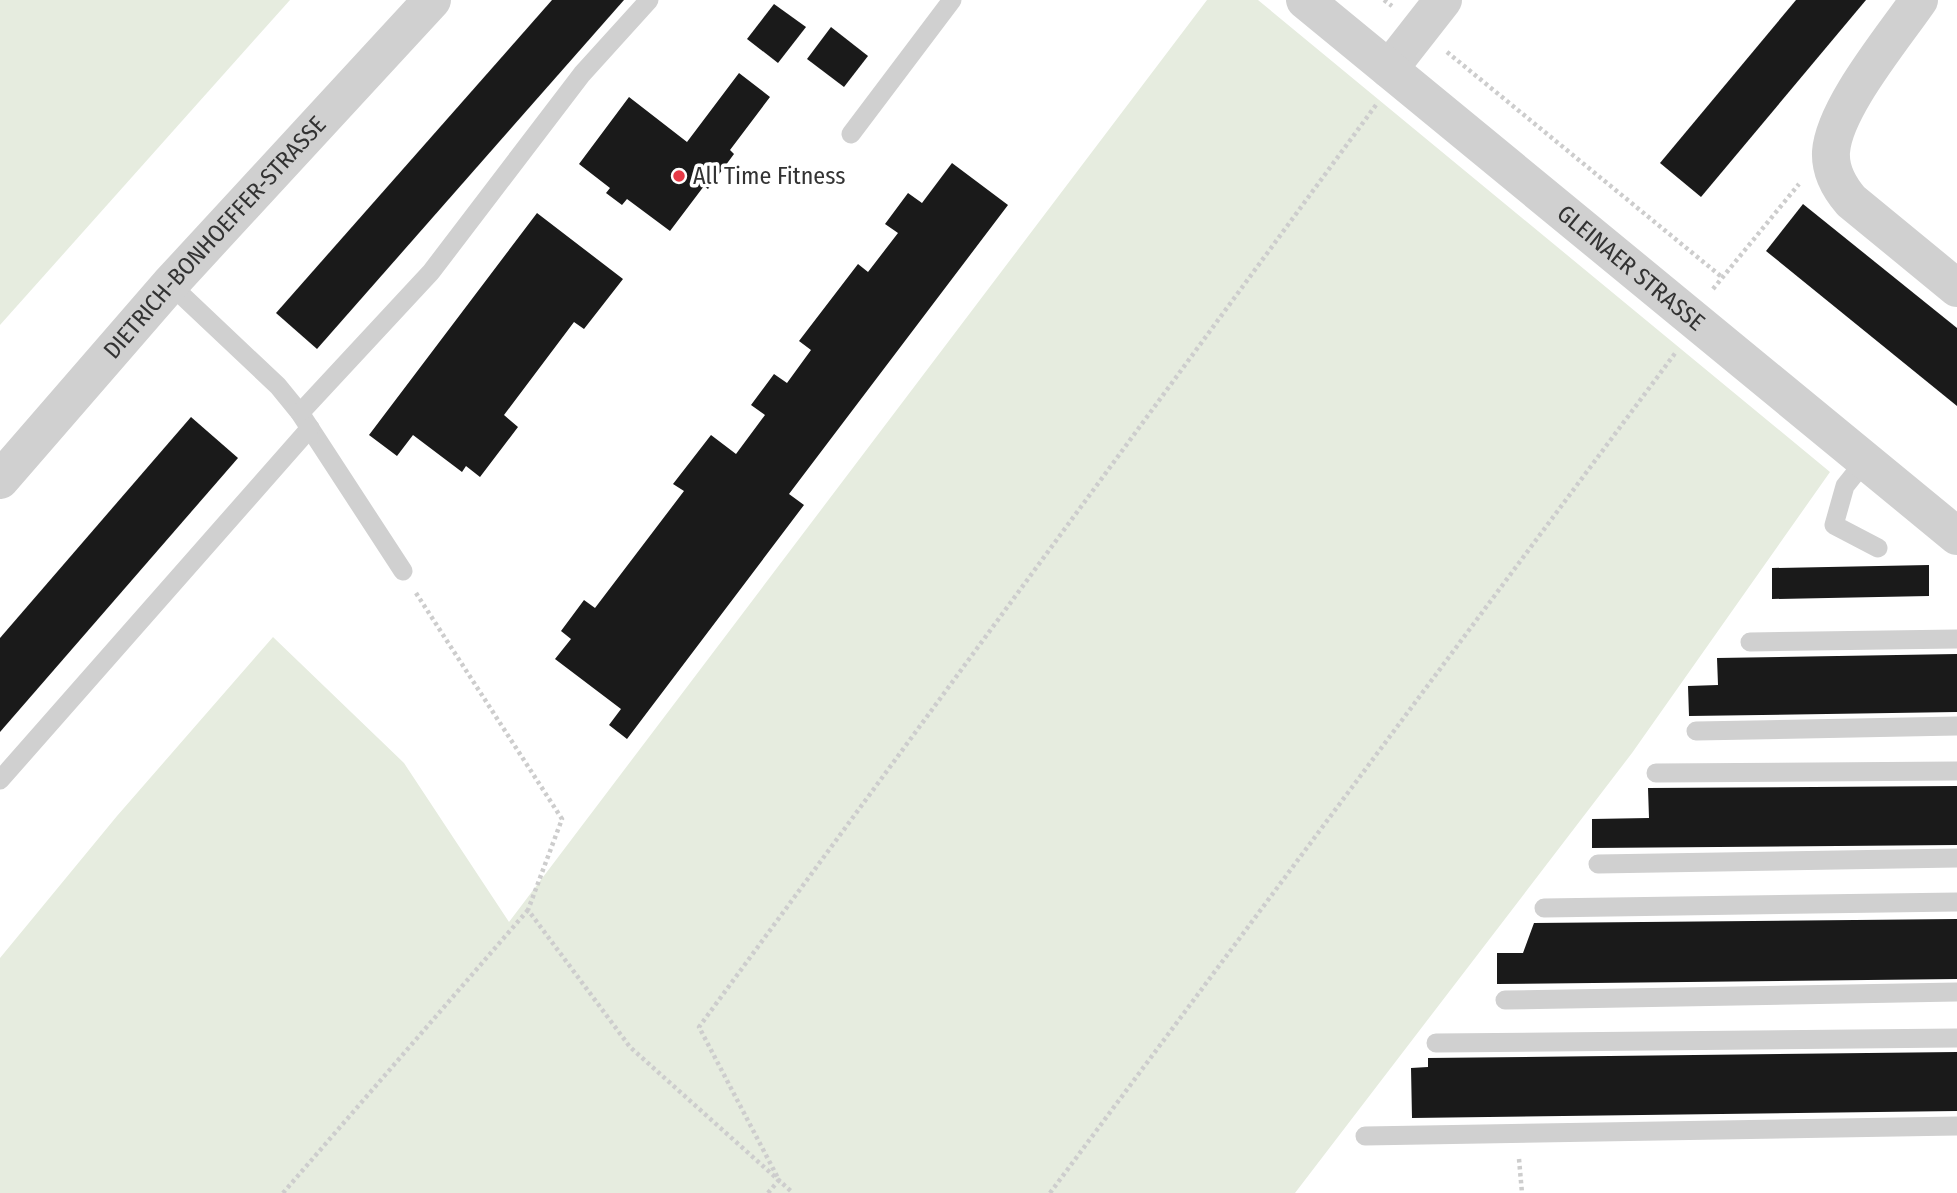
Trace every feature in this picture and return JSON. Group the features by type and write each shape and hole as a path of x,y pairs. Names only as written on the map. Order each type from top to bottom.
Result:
{"street":[{"name":"DIETRICH-BONHOEFFER-STRASSE","path":"0,480 170,284 432,0"},
{"name":"GLEINAER STRASSE","path":"1305,0 1957,536"},
{"path":"1389,69 1443,0"},
{"path":"1919,0 1842,114 1831,154 1838,185 1851,201 1957,288"}],"lane":[{"path":"0,780 431,272 582,74 649,0"},
{"path":"851,134 953,0"},
{"path":"170,284 278,386 305,420 403,571"},
{"path":"1866,461 1845,486 1834,525 1878,548"},
{"path":"1750,642 1957,639"},
{"path":"1696,731 1957,726"},
{"path":"1656,774 1957,771"},
{"path":"1598,864 1957,858"},
{"path":"1544,908 1957,902"},
{"path":"1505,1000 1957,992"},
{"path":"1436,1043 1957,1038"},
{"path":"1365,1136 1957,1126"}],"path":[{"path":"1384,0 1723,278"},
{"path":"779,1180 699,1027 1379,101 1389,69"},
{"path":"1050,1193 1684,341 1690,317 1802,180 1833,166"},
{"path":"283,1193 528,910 562,819 403,571"},
{"path":"528,910 630,1047 793,1193"},
{"path":"768,1193 779,1180"}],"shaded area":[{"path":"0,0 290,0 0,325"},
{"path":"1207,0 1258,0 1830,472 1632,753 1295,1193 0,1193 0,958 117,816 273,637 404,763 509,922"}],"building":[{"path":"552,0 624,0 317,349 276,313"},
{"path":"1796,0 1866,0 1701,197 1660,163"},
{"path":"774,4 806,27 778,63 747,39"},
{"path":"831,27 868,56 844,87 807,59"},
{"path":"739,73 770,97 730,150 734,154 708,189 704,186 670,231 627,199 622,205 606,193 610,188 579,164 629,97 687,142"},
{"path":"952,163 1008,205 789,494 804,505 627,739 609,725 621,709 555,659 571,639 561,631 584,600 595,608 684,491 673,484 711,435 736,454 765,415 751,405 774,374 787,383 811,350 799,341 858,264 868,272 898,233 885,224 908,193 922,203"},
{"path":"1803,204 1957,328 1957,406 1766,251"},
{"path":"537,213 623,279 584,329 574,322 504,415 518,427 480,477 466,466 462,472 413,435 397,456 369,435"},
{"path":"191,417 238,458 0,732 0,638"},
{"path":"1929,565 1929,596 1772,599 1772,568"},
{"path":"1957,654 1957,712 1689,716 1688,686 1718,685 1717,658"},
{"path":"1957,786 1957,845 1592,848 1592,819 1649,818 1648,788"},
{"path":"1957,919 1957,979 1497,984 1497,953 1523,953 1534,923"},
{"path":"1957,1052 1957,1111 1412,1118 1411,1068 1428,1067 1428,1058"}],"place":[{"name":"All Time Fitness","path":"679,176"}]}
